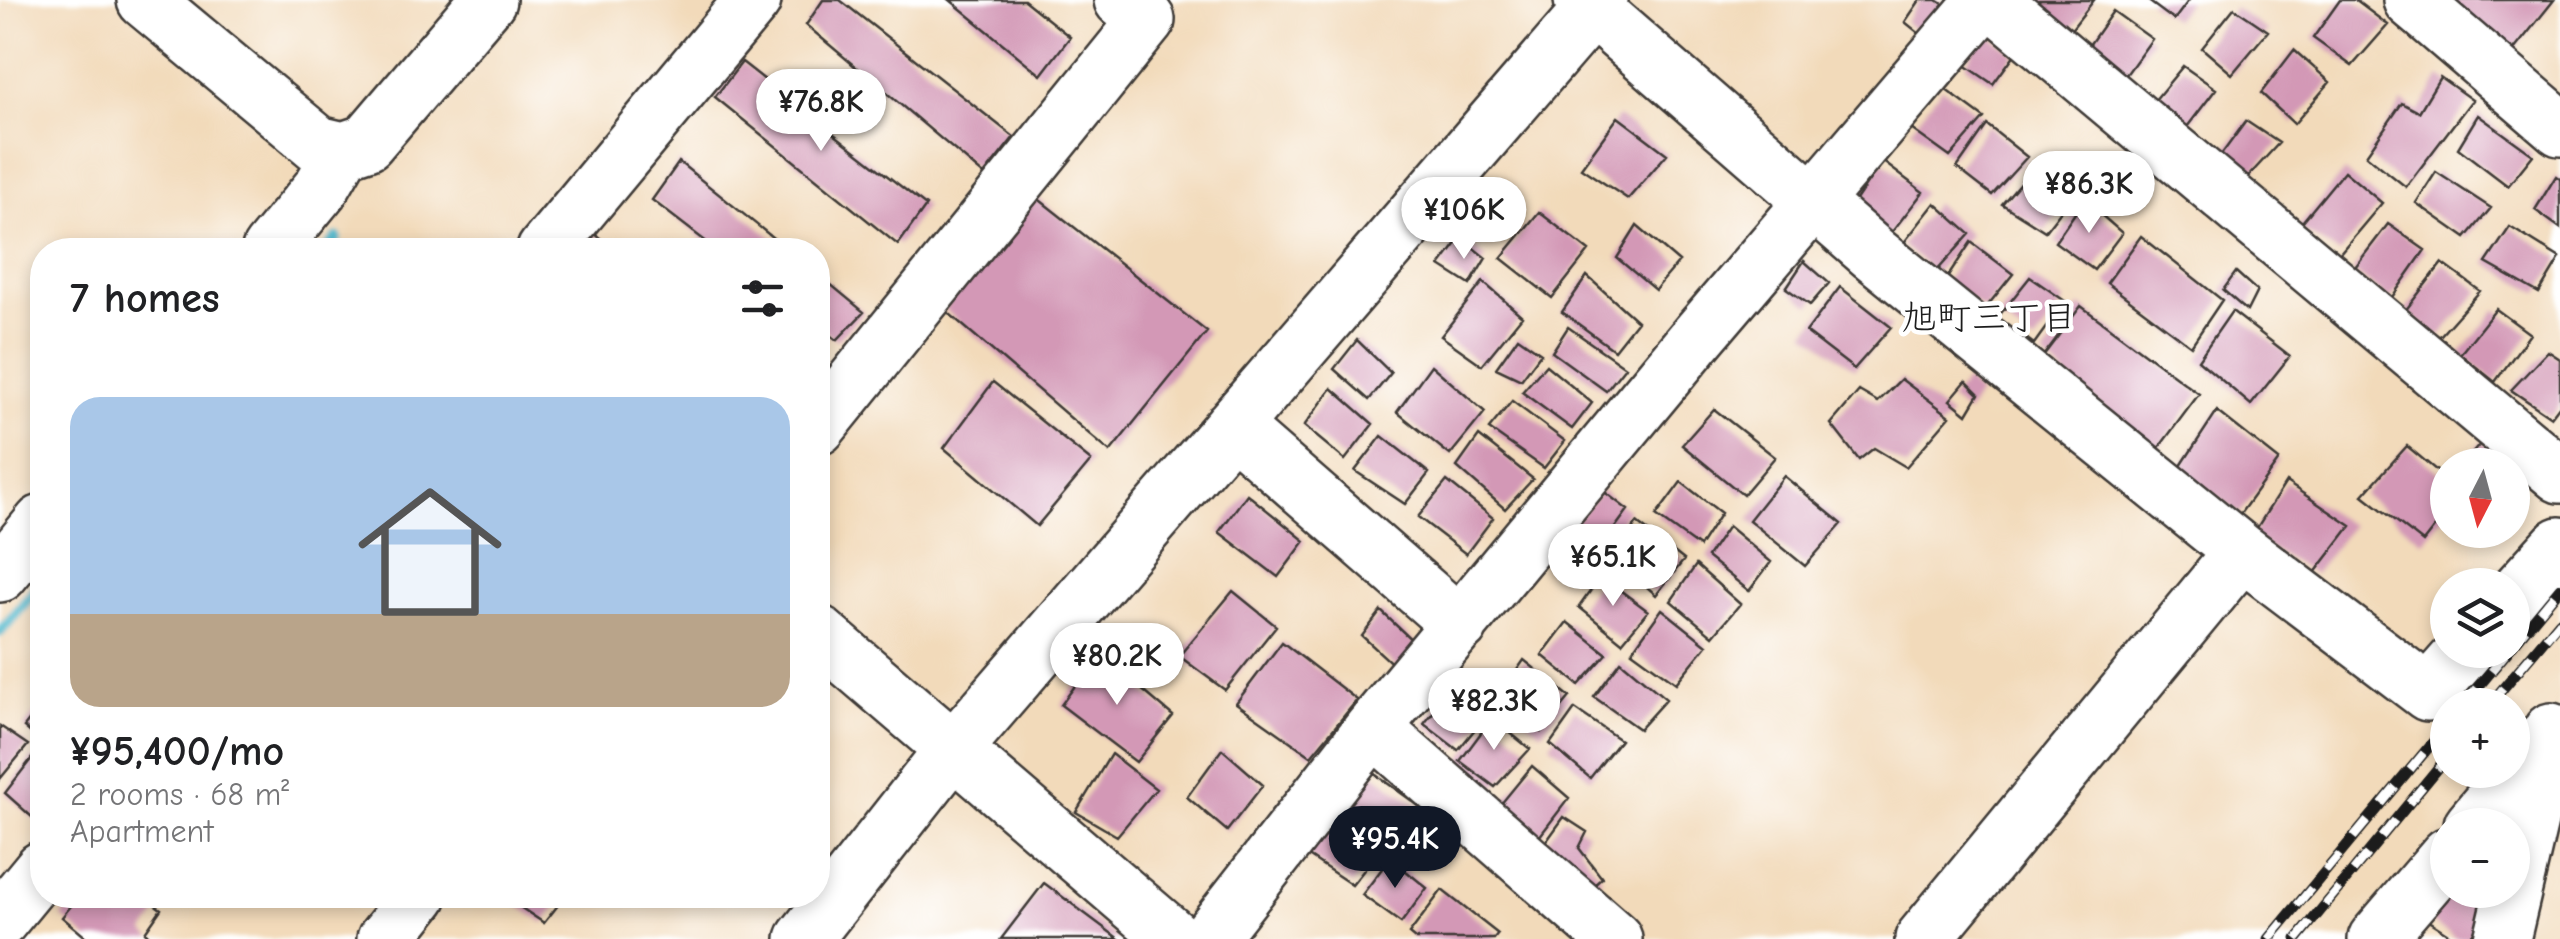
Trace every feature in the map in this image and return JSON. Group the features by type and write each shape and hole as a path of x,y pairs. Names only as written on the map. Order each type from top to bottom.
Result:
{"street":[{"path":"145,0 318,144 343,150 367,142 488,0"},
{"path":"555,238 752,0"},
{"path":"830,412 1147,20 1122,0"},
{"path":"1208,939 1373,728 1699,334 1989,0 2560,475"},
{"path":"2411,0 2560,128"},
{"path":"830,906 951,752 1592,3 1874,254 2242,552 2428,693 2450,668"},
{"path":"280,238 321,188 343,150"},
{"path":"1232,426 1460,625"},
{"path":"0,574 30,538"},
{"path":"2530,578 2560,544"},
{"path":"1924,939 2242,552"},
{"path":"830,644 951,752 1175,939"},
{"path":"2486,808 2555,724"},
{"path":"2502,939 2555,724"},
{"path":"1373,728 1614,939"},
{"path":"2376,939 2430,876"},
{"path":"0,920 30,884"},
{"path":"385,939 410,908"},
{"path":"804,939 828,908"}],"building":[{"path":"823,0 840,0 1014,137 984,175 806,25"},
{"path":"950,0 1024,0 1070,37 1041,75"},
{"path":"1920,0 1937,0 1949,8 1926,39 1905,22"},
{"path":"2039,0 2094,0 2070,31 2033,9"},
{"path":"2147,0 2189,0 2174,20"},
{"path":"2340,0 2355,0 2388,25 2352,66 2313,38"},
{"path":"2441,0 2554,0 2510,55"},
{"path":"2234,8 2268,31 2232,74 2202,48"},
{"path":"2113,11 2152,39 2123,79 2087,48"},
{"path":"1985,32 2015,54 1993,84 1965,65"},
{"path":"2294,50 2330,82 2294,124 2261,93"},
{"path":"742,62 926,206 898,245 715,97"},
{"path":"2183,66 2216,89 2184,131 2150,106"},
{"path":"2440,77 2472,100 2406,187 2366,155 2402,103 2419,112"},
{"path":"1942,87 1984,118 1950,157 1911,129"},
{"path":"2478,115 2533,155 2508,186 2458,148"},
{"path":"1618,117 1667,154 1628,199 1581,168"},
{"path":"2246,121 2279,143 2244,181 2218,159"},
{"path":"1987,125 2027,157 1992,195 1957,168"},
{"path":"1882,161 1923,192 1888,237 1850,209"},
{"path":"679,162 773,238 701,238 652,200"},
{"path":"2035,165 2073,195 2045,231 2002,204"},
{"path":"2344,171 2382,203 2339,254 2298,227"},
{"path":"2436,172 2491,208 2466,238 2416,203"},
{"path":"2556,176 2560,179 2560,228 2535,210"},
{"path":"1036,197 1207,332 1110,452 944,309"},
{"path":"2084,200 2122,233 2094,270 2055,242"},
{"path":"1935,203 1970,234 1935,273 1902,245"},
{"path":"1539,212 1589,251 1552,298 1501,258"},
{"path":"2388,224 2425,250 2390,300 2352,271"},
{"path":"1637,226 1679,262 1655,290 1617,258"},
{"path":"2510,227 2560,258 2539,293 2486,263"},
{"path":"2141,236 2222,300 2191,346 2107,283"},
{"path":"1461,238 1486,258 1470,285 1440,266"},
{"path":"1971,242 2013,274 1984,310 1945,281"},
{"path":"1804,261 1829,283 1810,305 1786,288"},
{"path":"2442,263 2480,291 2439,337 2405,311"},
{"path":"2236,272 2257,291 2247,311 2223,290"},
{"path":"1587,276 1637,321 1614,350 1562,312"},
{"path":"2030,277 2065,301 2034,344 1998,317"},
{"path":"1483,282 1522,316 1482,365 1441,336"},
{"path":"830,284 864,312 837,340 830,334"},
{"path":"1840,287 1891,327 1854,369 1806,332"},
{"path":"2081,306 2199,394 2155,453 2043,356"},
{"path":"2496,309 2530,334 2495,382 2460,354"},
{"path":"2232,311 2290,356 2251,405 2198,360"},
{"path":"1568,327 1625,367 1606,391 1552,352"},
{"path":"1518,337 1541,353 1521,380 1496,368"},
{"path":"1357,340 1391,373 1369,400 1334,369"},
{"path":"2548,351 2560,359 2560,405 2551,417 2511,390"},
{"path":"1431,365 1485,412 1450,455 1397,412"},
{"path":"1546,365 1592,403 1572,429 1522,392"},
{"path":"1901,379 1950,416 1906,467 1874,448 1859,460 1831,424 1859,391 1878,402"},
{"path":"1966,381 1979,394 1967,414 1950,400"},
{"path":"993,382 1091,461 1037,526 944,448"},
{"path":"1332,388 1373,424 1345,460 1304,426"},
{"path":"1512,401 1565,441 1544,468 1489,429"},
{"path":"1714,409 1775,457 1743,495 1682,445"},
{"path":"2217,411 2279,460 2240,514 2179,469"},
{"path":"1382,436 1429,473 1405,504 1355,471"},
{"path":"1479,436 1533,479 1505,509 1457,467"},
{"path":"2407,446 2430,465 2430,533 2423,542 2363,495"},
{"path":"1784,476 1842,524 1805,566 1749,520"},
{"path":"1447,481 1493,518 1466,554 1418,517"},
{"path":"1681,482 1721,513 1699,547 1656,516"},
{"path":"2286,482 2351,526 2314,574 2251,537"},
{"path":"1602,490 1628,510 1606,540 1574,522"},
{"path":"1247,494 1305,541 1278,577 1219,532"},
{"path":"1637,523 1684,560 1656,595 1613,557"},
{"path":"1728,526 1771,562 1749,591 1707,557"},
{"path":"1696,565 1740,604 1713,636 1671,601"},
{"path":"1601,576 1648,611 1622,642 1579,607"},
{"path":"1233,591 1276,626 1225,690 1179,656"},
{"path":"1662,609 1707,645 1676,683 1632,651"},
{"path":"1381,611 1417,645 1399,670 1362,636"},
{"path":"1567,622 1607,654 1579,685 1542,655"},
{"path":"1282,642 1357,700 1311,756 1236,703"},
{"path":"1099,653 1173,716 1136,762 1061,705"},
{"path":"1524,660 1570,697 1541,732 1497,699"},
{"path":"1621,661 1666,699 1639,729 1594,697"},
{"path":"1460,678 1493,707 1458,750 1424,724"},
{"path":"1575,709 1620,740 1590,778 1550,744"},
{"path":"1492,718 1530,749 1495,787 1460,761"},
{"path":"0,726 28,745 0,779"},
{"path":"1222,749 1263,785 1227,831 1187,797"},
{"path":"1111,754 1156,789 1117,836 1076,812"},
{"path":"30,761 30,815 5,793"},
{"path":"1532,766 1569,798 1536,841 1496,810"},
{"path":"1369,770 1426,811 1398,844 1338,807"},
{"path":"1329,816 1379,851 1352,885 1304,853"},
{"path":"1564,817 1587,832 1579,848 1602,878 1581,897 1535,857"},
{"path":"1390,858 1427,888 1401,923 1362,895"},
{"path":"1044,883 1119,939 1001,939"},
{"path":"1442,890 1498,934 1494,939 1415,939 1409,934"},
{"path":"2430,903 2430,908 2489,908 2469,939 2456,939 2416,913"},
{"path":"69,908 161,909 145,932 152,939 88,939 62,917"},
{"path":"522,908 556,908 544,923"}],"waterway":[{"path":"0,632 30,596"}],"railway":[{"path":"2530,624 2560,588"},
{"path":"2503,688 2560,621"},
{"path":"2477,688 2494,668"},
{"path":"2269,939 2430,746"},
{"path":"2297,939 2430,778"}],"district":[{"name":"旭町三丁目","path":"1989,317"}]}
